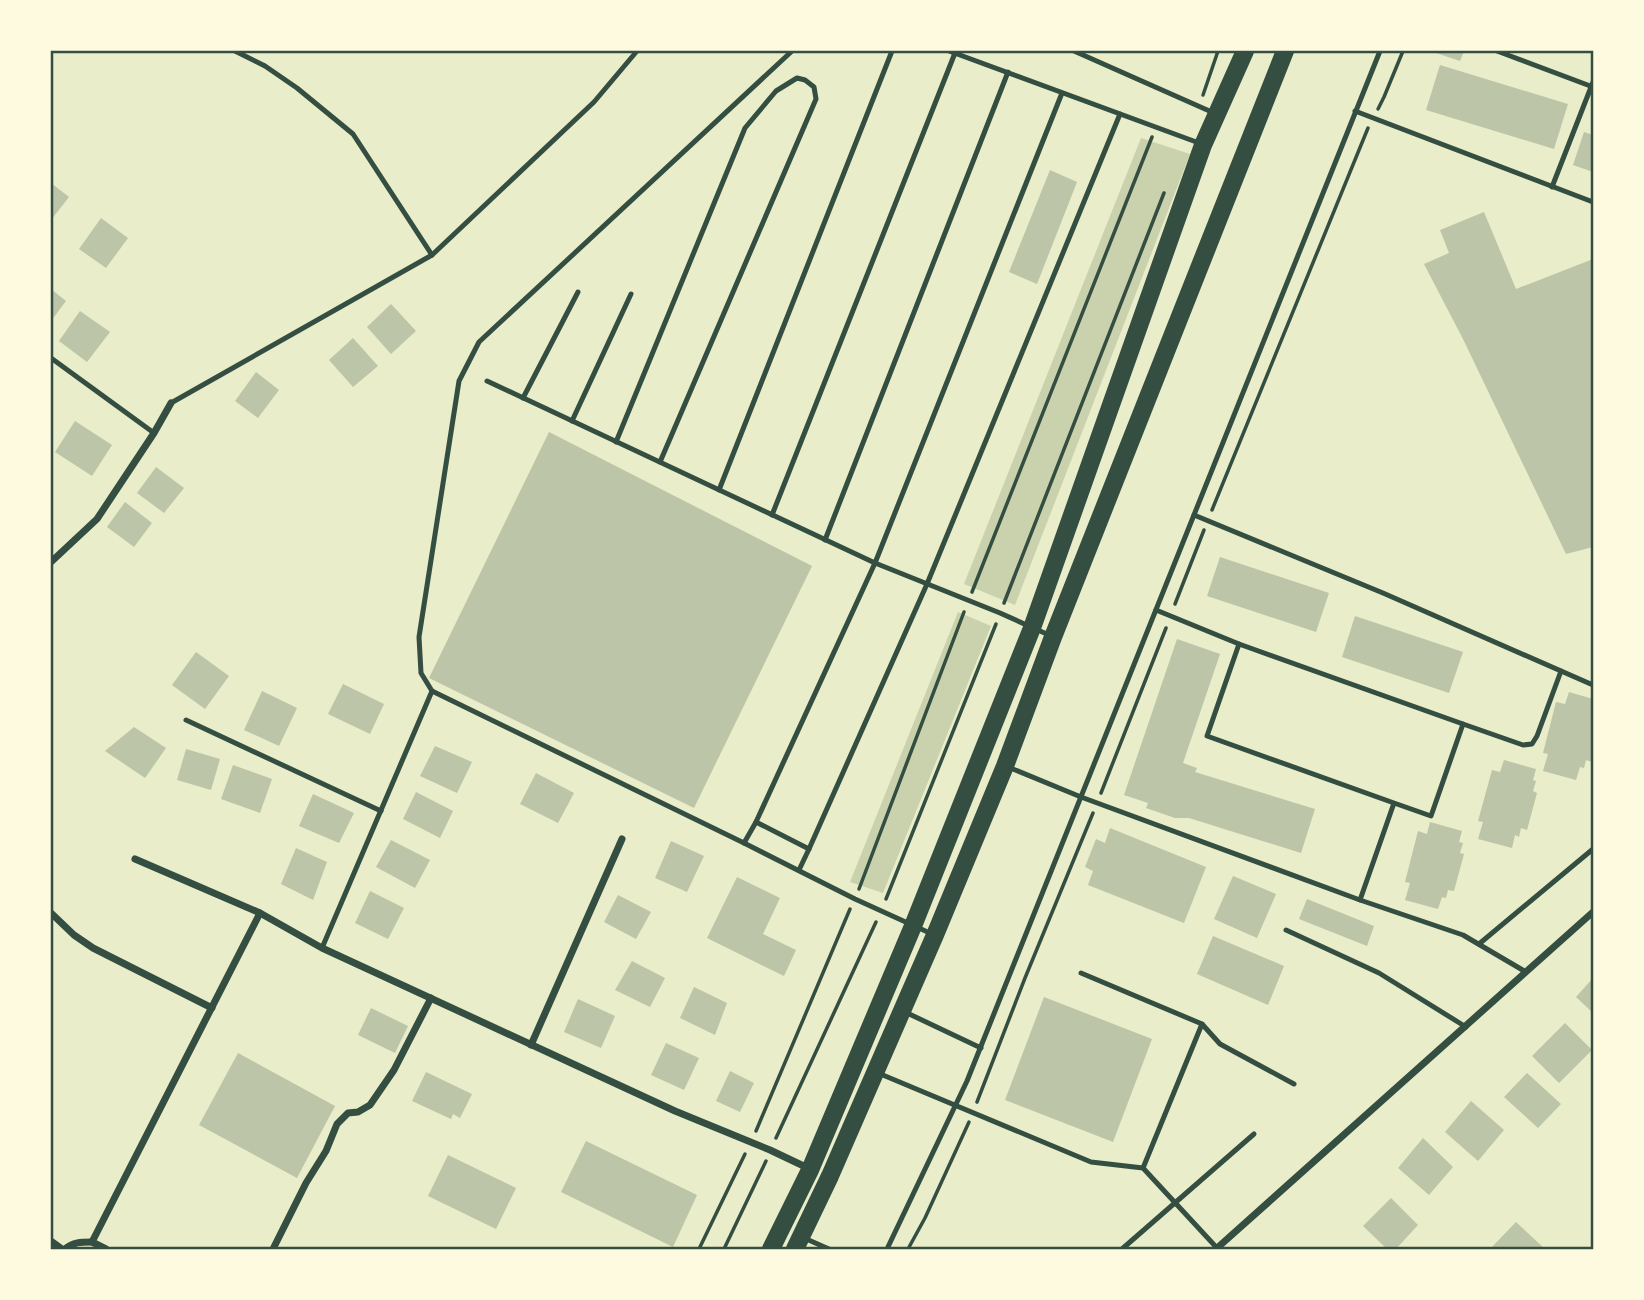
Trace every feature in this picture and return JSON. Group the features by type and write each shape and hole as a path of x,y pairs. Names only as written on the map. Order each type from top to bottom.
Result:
{"main road":[{"path":"771,1249 810,1170 914,926 1032,628 1203,145 1245,51"},
{"path":"799,1243 935,935 1005,766 1053,637 1286,51"}],"street":[{"path":"51,562 97,519 171,403"},
{"path":"531,1045 622,839"},
{"path":"135,859 260,913 322,948 675,1111 770,1150 810,1170"},
{"path":"1217,1249 1593,912"},
{"path":"51,913 74,935 93,948 212,1008"},
{"path":"92,1242 260,913"},
{"path":"273,1249 306,1183 326,1152 337,1124 348,1113 358,1112 370,1105 394,1070 431,998"},
{"path":"51,1241 63,1249 78,1242 92,1242 106,1249"}],"lane":[{"path":"235,51 265,66 297,88 353,134 432,255"},
{"path":"171,403 432,255 594,102 637,51"},
{"path":"792,51 479,342 459,381 419,638 421,673 432,691 855,900 935,935"},
{"path":"719,490 892,51"},
{"path":"1074,51 1217,115"},
{"path":"887,1249 981,1048 1380,51"},
{"path":"1497,51 1593,85 1552,187"},
{"path":"772,515 952,52 1203,145"},
{"path":"825,540 1008,72"},
{"path":"616,442 745,128 776,91 797,78 805,79 814,87 816,99 660,462"},
{"path":"744,843 875,563 1062,93"},
{"path":"1355,111 1593,202"},
{"path":"799,870 927,584 1120,114"},
{"path":"523,398 578,292"},
{"path":"572,421 631,294"},
{"path":"51,358 154,433"},
{"path":"488,381 875,563 1053,637"},
{"path":"1194,515 1383,593 1593,685"},
{"path":"1156,610 1240,644 1522,745 1532,744 1537,736 1562,671"},
{"path":"1240,644 1207,736 1431,816 1463,724"},
{"path":"322,948 432,691"},
{"path":"186,720 381,811"},
{"path":"1005,766 1097,803 1463,935 1527,972"},
{"path":"1360,900 1394,803"},
{"path":"756,822 809,849"},
{"path":"1479,944 1593,849"},
{"path":"1286,930 1379,973 1466,1027"},
{"path":"1081,972 1202,1024 1220,1044 1294,1084"},
{"path":"902,1011 981,1048"},
{"path":"1143,1168 1202,1024"},
{"path":"875,1072 1091,1162 1143,1168 1217,1249"},
{"path":"1122,1249 1254,1134"},
{"path":"799,1243 829,1249"}],"path":[{"path":"1199,107 1219,51"},
{"path":"908,1249 973,1113 1207,521 1361,144 1403,51"},
{"path":"699,1249 751,1142 855,900 968,601 1156,128"},
{"path":"724,1249 882,911 1166,190"}],"green space":[{"path":"1141,138 1190,154 1015,605 964,584"},
{"path":"958,612 991,626 883,893 850,882"}],"building":[{"path":"1430,51 1464,51 1460,61"},
{"path":"1440,65 1568,104 1554,149 1426,110"},
{"path":"1584,132 1593,135 1593,172 1573,165"},
{"path":"1050,170 1077,182 1037,284 1009,272"},
{"path":"51,183 69,197 51,220"},
{"path":"1484,212 1516,289 1593,259 1593,547 1566,554 1424,264 1449,253 1440,230"},
{"path":"101,218 128,238 106,268 79,249"},
{"path":"51,289 66,301 51,321"},
{"path":"391,304 416,331 391,354 367,327"},
{"path":"80,311 110,332 87,362 59,341"},
{"path":"353,338 378,366 353,387 329,360"},
{"path":"256,372 279,390 258,418 235,401"},
{"path":"75,421 112,445 92,476 55,452"},
{"path":"549,432 812,566 694,808 429,678"},
{"path":"156,467 184,488 164,513 137,493"},
{"path":"125,502 152,523 134,547 107,527"},
{"path":"1220,557 1329,593 1316,632 1207,596"},
{"path":"1355,616 1463,652 1449,693 1342,657"},
{"path":"1177,639 1220,654 1183,763 1197,768 1195,772 1315,809 1301,853 1189,818 1175,818 1146,808 1148,803 1124,795"},
{"path":"196,652 229,676 205,709 172,685"},
{"path":"343,684 384,704 370,734 328,714"},
{"path":"262,691 297,708 279,746 244,730"},
{"path":"1569,692 1593,699 1592,762 1586,760 1584,768 1580,767 1576,780 1543,771 1548,754 1543,753 1556,702 1565,704"},
{"path":"134,727 166,748 145,778 105,751"},
{"path":"435,746 472,762 457,793 420,776"},
{"path":"186,749 220,759 211,790 177,780"},
{"path":"1504,760 1536,769 1533,791 1537,793 1527,830 1521,828 1519,837 1515,835 1512,848 1478,839 1483,822 1478,821 1492,770 1500,772"},
{"path":"233,765 272,779 260,813 221,799"},
{"path":"536,773 574,793 558,823 520,804"},
{"path":"416,792 453,811 440,838 403,819"},
{"path":"313,794 354,813 339,843 299,826"},
{"path":"1430,822 1462,831 1459,842 1463,843 1460,853 1464,854 1454,891 1448,890 1438,909 1405,900 1410,883 1405,882 1418,831 1427,834"},
{"path":"1110,828 1206,867 1184,923 1088,885 1093,871 1085,867 1096,839 1105,843"},
{"path":"391,840 430,860 415,888 376,867"},
{"path":"671,841 704,856 687,892 655,878"},
{"path":"296,848 327,862 313,900 281,884"},
{"path":"1233,876 1276,894 1257,938 1214,919"},
{"path":"737,877 780,898 763,934 796,950 784,976 707,938"},
{"path":"370,891 404,908 388,939 355,923"},
{"path":"618,895 651,912 636,939 604,922"},
{"path":"1307,899 1374,926 1367,946 1299,919"},
{"path":"1213,936 1284,966 1268,1005 1197,974"},
{"path":"632,961 665,978 650,1007 615,990"},
{"path":"1593,978 1593,1013 1576,997"},
{"path":"694,987 727,1003 715,1035 680,1018"},
{"path":"1044,997 1152,1039 1113,1142 1005,1100"},
{"path":"578,999 615,1016 601,1048 564,1032"},
{"path":"371,1008 408,1026 395,1053 358,1035"},
{"path":"1565,1023 1592,1050 1559,1083 1532,1056"},
{"path":"666,1043 699,1058 684,1090 651,1075"},
{"path":"238,1053 335,1106 297,1178 199,1125"},
{"path":"730,1071 754,1083 740,1112 716,1101"},
{"path":"426,1072 472,1094 460,1118 453,1114 451,1119 412,1101"},
{"path":"1527,1073 1561,1104 1538,1128 1504,1097"},
{"path":"1471,1101 1504,1130 1478,1161 1445,1132"},
{"path":"1423,1138 1453,1167 1429,1195 1398,1168"},
{"path":"586,1141 697,1195 673,1247 561,1192"},
{"path":"448,1155 516,1188 496,1229 428,1196"},
{"path":"1391,1198 1418,1225 1396,1249 1387,1249 1363,1226"},
{"path":"1516,1222 1545,1249 1490,1249"}]}
